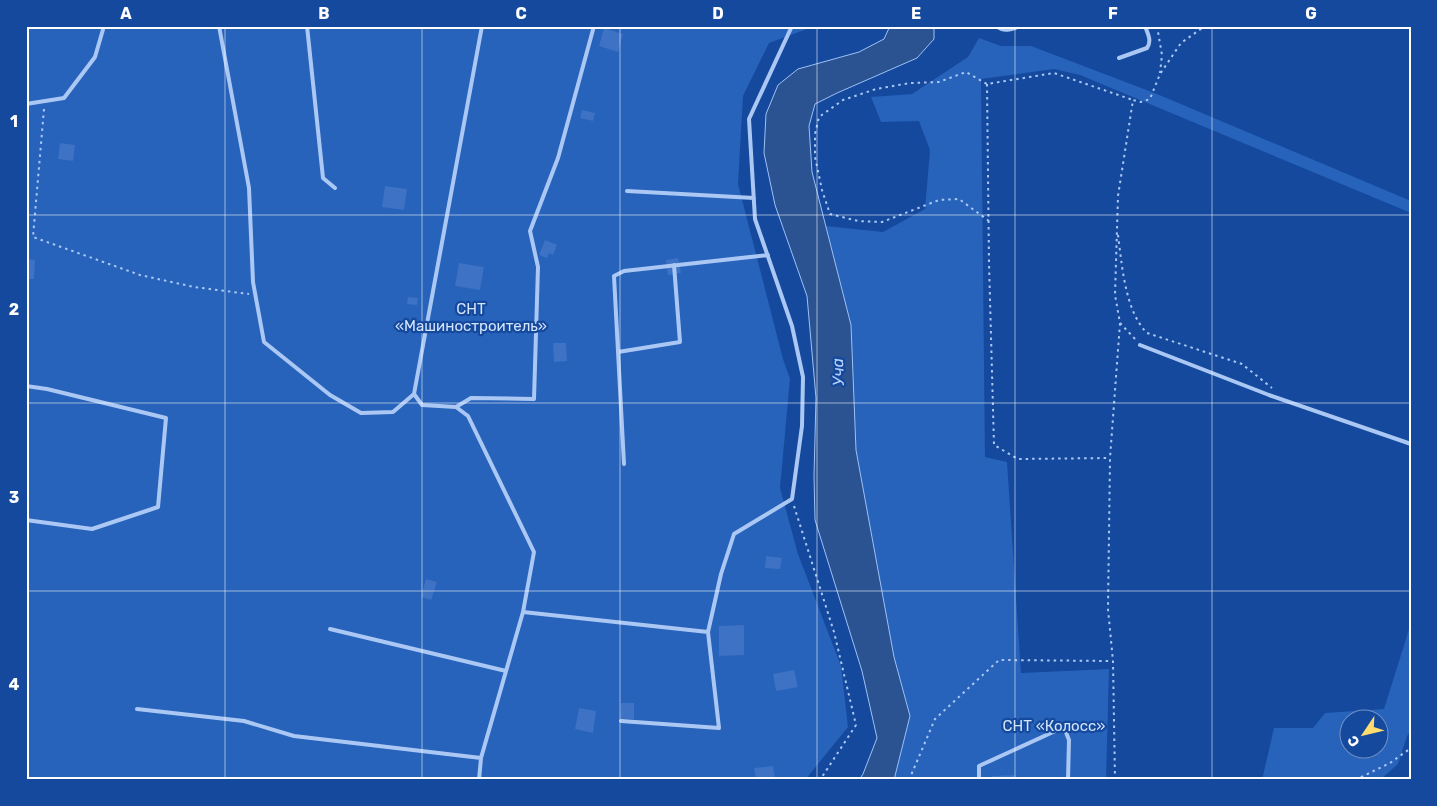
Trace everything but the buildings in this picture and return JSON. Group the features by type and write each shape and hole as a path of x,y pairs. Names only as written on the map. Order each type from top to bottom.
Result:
{"lane":[{"path":"26,104 64,98 95,58 104,26"},
{"path":"219,26 249,188 253,282 264,342 330,395 361,413 392,412 414,394 482,26"},
{"path":"307,26 323,178 335,188"},
{"path":"456,407 471,398 534,399 538,267 530,231 558,158 594,26"},
{"path":"621,721 719,728 708,632 721,574 734,534 792,499 802,426 803,377 792,326 755,219 749,119 792,26"},
{"path":"996,26 1002,30 1008,30 1020,26"},
{"path":"1119,58 1147,48 1150,45 1150,39 1145,26"},
{"path":"627,191 754,198"},
{"path":"624,464 614,276 624,271 768,254"},
{"path":"618,352 680,342 674,265"},
{"path":"1140,345 1282,399 1411,444"},
{"path":"26,386 47,389 166,418 158,507 92,529 26,520"},
{"path":"414,394 422,405 456,407 468,416 534,552 523,612 481,758 479,780"},
{"path":"523,612 708,632"},
{"path":"330,629 506,671"},
{"path":"137,709 244,721 294,736 481,758"},
{"path":"979,780 978,766 1064,727 1069,740 1068,780"}],"path":[{"path":"1157,26 1162,55 1160,74"},
{"path":"989,221 959,199 940,200 882,222 858,221 830,214 822,190 815,158 815,134 819,117 843,100 876,89 910,83 939,82 966,72 987,84 1054,73 1141,102 1150,99 1160,74 1182,43 1205,26"},
{"path":"987,84 994,445 1018,460 1110,458"},
{"path":"1115,780 1112,661 1108,609 1110,458 1120,323 1115,295 1118,196 1133,100"},
{"path":"44,102 33,237 140,275 194,287 255,294"},
{"path":"1117,228 1128,293 1134,314 1141,327 1148,333 1242,364 1273,388 1282,399"},
{"path":"1120,323 1140,345"},
{"path":"792,499 834,632 856,725 820,780"},
{"path":"910,780 935,719 999,660 1112,661"},
{"path":"1355,780 1390,763 1411,748"}],"green space":[{"name":"СНТ «Машиностроитель»","path":"26,26 815,26 769,43 743,96 738,184 783,359 790,379 780,488 798,554 841,666 848,727 805,780 26,780"},
{"name":"СНТ «Колосс»","path":"979,38 1001,46 1031,46 1157,94 1411,201 1411,213 1080,75 1054,69 981,79 985,457 1007,462 1021,673 1109,669 1106,780 894,780 910,716 894,657 856,450 851,325 826,226 883,232 925,209 930,150 919,121 881,122 871,97 912,94 968,57"},
{"path":"1411,623 1411,731 1407,736 1398,764 1380,780 1262,780 1274,728 1313,728 1325,713 1340,712 1340,758 1390,758 1390,708 1384,708"}],"water":[{"name":"Уча","path":"890,26 934,26 934,39 917,58 815,104 809,126 812,172 851,325 856,450 894,657 910,716 894,780 859,780 877,738 862,671 815,520 816,398 807,296 775,205 764,153 766,114 778,85 798,69 859,52 884,39"}]}
